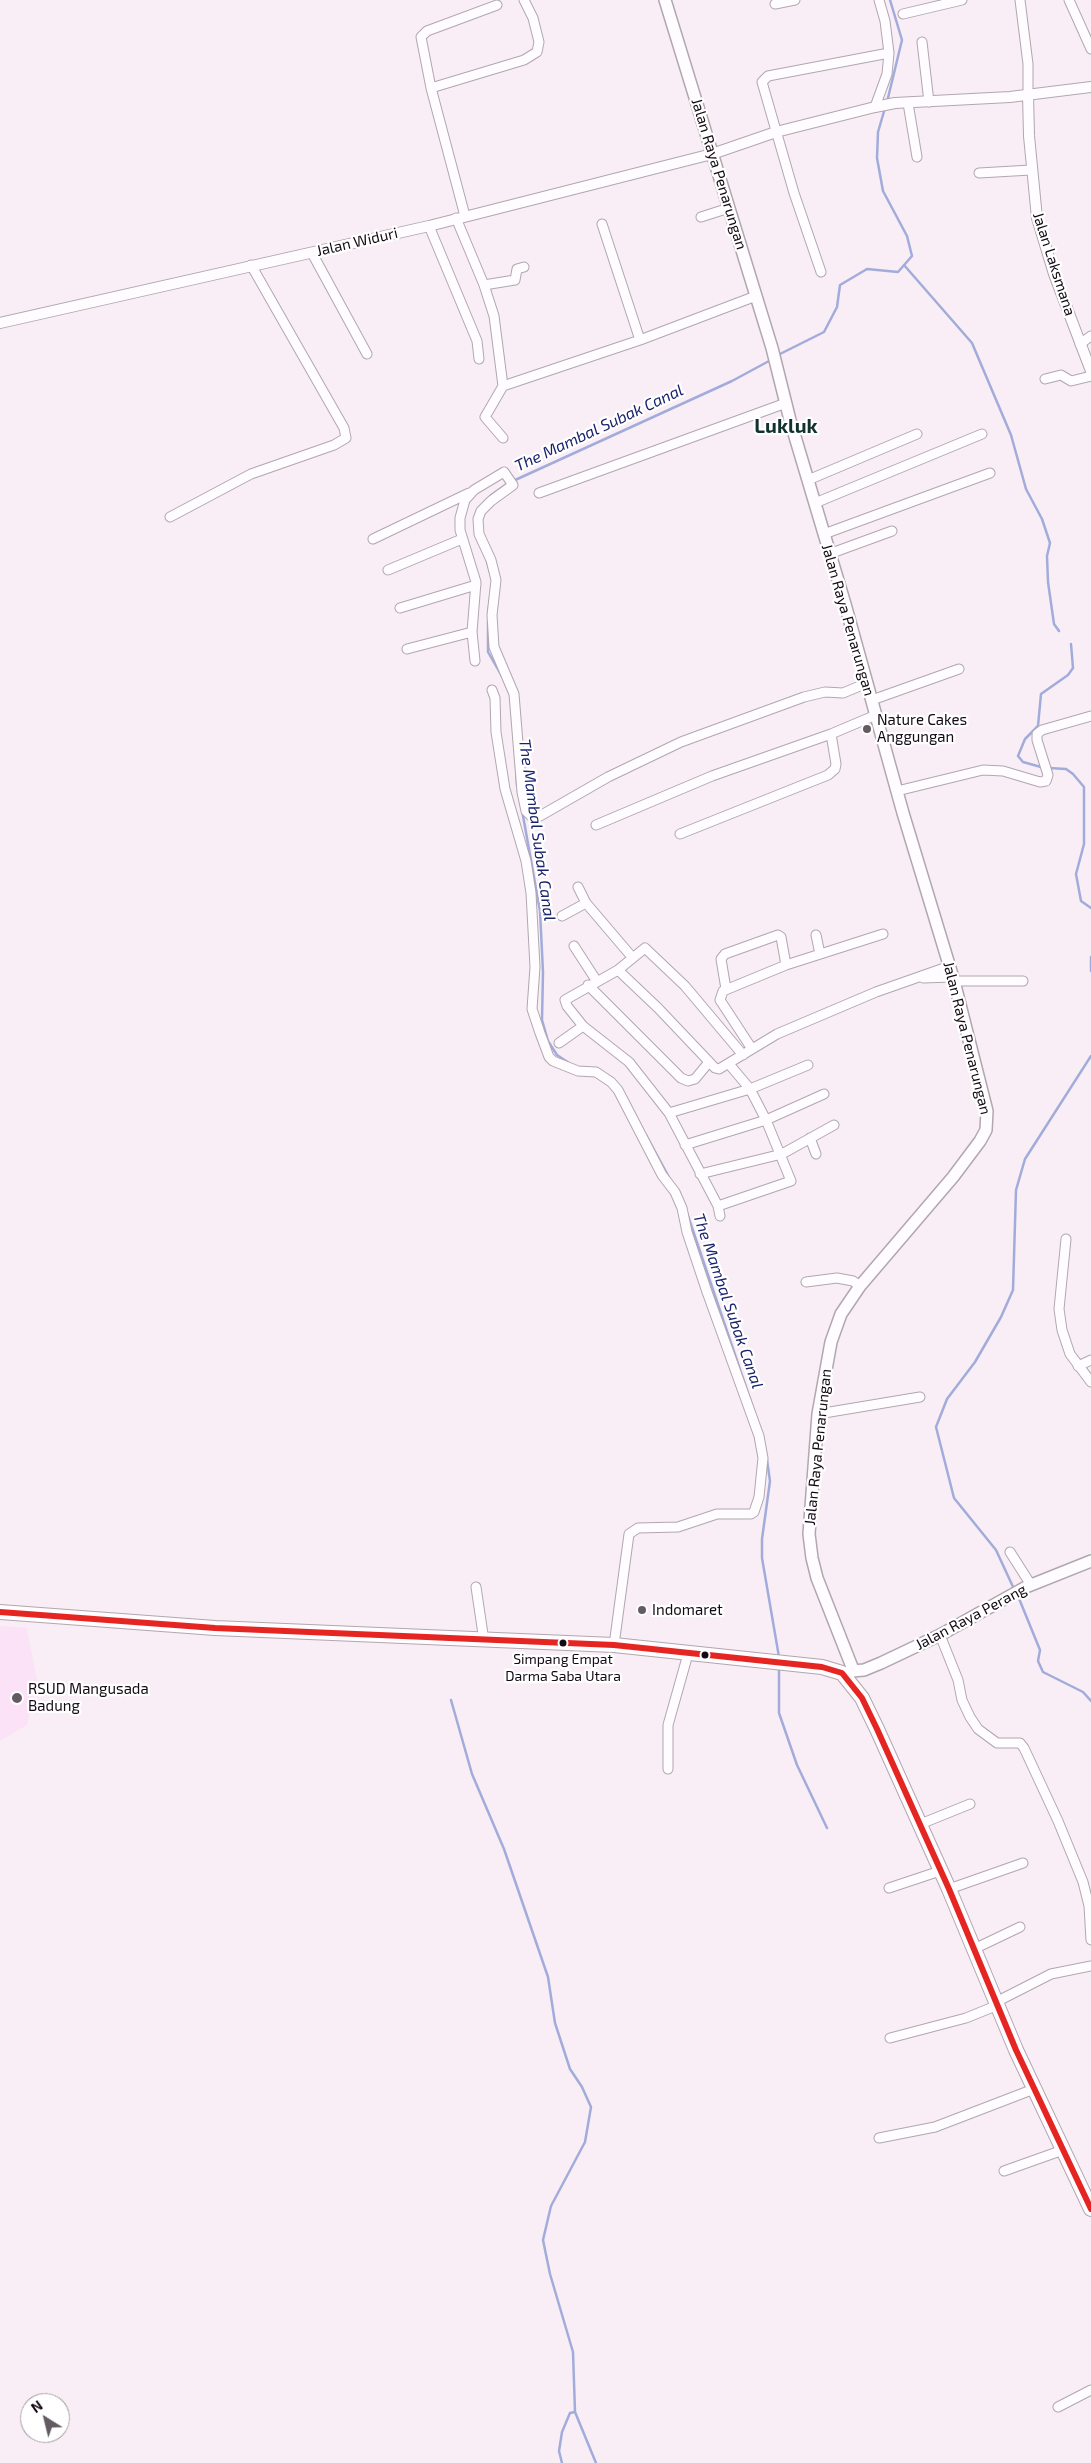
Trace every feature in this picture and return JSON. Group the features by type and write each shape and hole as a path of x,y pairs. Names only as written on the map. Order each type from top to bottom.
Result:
{"highway":[{"path":"0,1612 215,1628 484,1641 614,1645 838,1670 850,1675 868,1709 918,1825 949,1889 1034,2089 1091,2209"}],"main road":[{"name":"Jalan Raya Penarungan","path":"665,0 774,354 829,554 952,975 981,1080 987,1111 986,1130 953,1178 860,1286 836,1327 822,1382 809,1520 812,1558 850,1675"},
{"name":"Jalan Raya Perang","path":"850,1675 881,1663 940,1635 1028,1586 1091,1561"}],"street":[{"path":"431,88 524,60 537,52 539,42 533,18 524,0"},
{"path":"775,4 795,0"},
{"path":"877,106 887,74 889,53 885,21 879,0"},
{"path":"903,14 962,0"},
{"path":"1020,0 1028,64 1028,94"},
{"path":"1069,0 1091,49"},
{"path":"498,5 427,31 422,35 421,40 461,217 496,327 504,386 485,417 503,438"},
{"path":"922,42 929,102"},
{"path":"821,272 762,86 765,77 889,53"},
{"name":"Jalan Widuri","path":"0,322 429,226 712,154 776,132 877,106 1091,87"},
{"name":"Jalan Laksmana","path":"1028,94 1031,170 1042,237 1091,371"},
{"path":"908,102 917,157"},
{"path":"979,173 1031,170"},
{"path":"701,217 729,208"},
{"path":"602,224 640,340"},
{"path":"429,226 474,332 478,344 479,359"},
{"path":"312,253 366,354"},
{"path":"170,517 251,474 334,445 346,438 344,428 250,265"},
{"path":"484,285 515,280 517,269 524,267"},
{"path":"504,386 640,340 756,296"},
{"path":"1080,344 1091,336"},
{"path":"1046,379 1061,375 1071,381 1091,376"},
{"path":"539,494 786,403"},
{"path":"808,480 917,434"},
{"path":"815,502 982,434"},
{"path":"373,539 474,490 504,472 513,486 485,506 478,519 479,538 491,560 496,580 492,614 494,647 514,694 524,806 528,814 538,817 608,777 681,742 804,697 825,692 843,693 867,683"},
{"path":"824,534 990,473"},
{"path":"474,490 461,508 460,530 475,576 476,586 472,632 475,661"},
{"path":"829,554 892,531"},
{"path":"388,570 462,539"},
{"path":"400,608 476,586"},
{"path":"407,649 472,632"},
{"path":"872,700 959,669"},
{"path":"492,690 495,698 496,732 505,789 526,860 531,893 535,967 532,1009 545,1046 553,1061 578,1071 596,1072 611,1082 618,1090 642,1133 662,1176 675,1192 682,1208 686,1232 759,1436 763,1458 759,1498 754,1512 751,1514 717,1514 678,1526 638,1528 629,1534 614,1645"},
{"path":"596,825 712,776 876,716"},
{"path":"897,791 983,770 1003,771 1040,782 1046,781 1048,775 1037,740 1037,734 1042,730 1091,716"},
{"path":"680,834 828,775 835,769 836,764 831,734"},
{"path":"501,760 519,758"},
{"path":"578,887 586,903 632,957"},
{"path":"562,916 586,903"},
{"path":"752,1049 720,1000 720,994 726,989 786,965 883,934"},
{"path":"816,935 820,954"},
{"path":"726,989 721,959 724,954 778,936 781,937 786,965"},
{"path":"574,946 592,983 681,1078 688,1081 695,1078 709,1062"},
{"path":"720,1216 718,1206 669,1113 629,1062 583,1026 567,1006 565,1000 618,970 642,950 650,950 685,986 743,1054"},
{"path":"618,970 717,1069 729,1064 776,1034 876,992 918,978 952,975 1023,981"},
{"path":"559,1043 583,1026"},
{"path":"718,1206 789,1182 791,1178 782,1154 750,1089 729,1064"},
{"path":"669,1113 750,1089 808,1065"},
{"path":"685,1145 766,1120 824,1094"},
{"path":"700,1174 782,1154 834,1125"},
{"path":"810,1138 816,1154"},
{"path":"1066,1239 1059,1309 1064,1342 1078,1366 1091,1382"},
{"path":"806,1282 837,1278 853,1281 860,1286"},
{"path":"1078,1366 1091,1360"},
{"path":"818,1414 920,1397"},
{"path":"1010,1552 1028,1586"},
{"path":"476,1587 484,1641"},
{"path":"940,1635 958,1680 962,1700 978,1728 997,1743 1020,1743 1024,1748 1058,1821 1083,1882 1089,1906 1091,1940"},
{"path":"668,1769 668,1724 688,1654"},
{"path":"918,1825 970,1804"},
{"path":"949,1889 1023,1863"},
{"path":"889,1888 940,1871"},
{"path":"974,1949 1020,1927"},
{"path":"890,2038 966,2018 997,2004 1051,1974 1091,1966"},
{"path":"879,2138 935,2127 1034,2089"},
{"path":"1004,2171 1064,2150"},
{"path":"1058,2407 1091,2390"}],"shaded area":[{"name":"RSUD Mangusada Badung","path":"0,1626 27,1628 37,1680 27,1725 0,1741"}],"waterway":[{"name":"The Mambal Subak Canal","path":"887,102 902,40 890,0"},
{"name":"The Mambal Subak Canal","path":"780,354 824,332 837,307 840,285 867,269 898,272 912,256 907,236 883,191 877,158 878,132 885,108"},
{"path":"904,265 972,343 1011,435 1026,489 1042,519 1050,543 1047,556 1048,582 1054,624 1059,631"},
{"name":"The Mambal Subak Canal","path":"513,481 732,381 769,361"},
{"name":"The Mambal Subak Canal","path":"490,496 508,483"},
{"name":"The Mambal Subak Canal","path":"477,510 486,500"},
{"name":"The Mambal Subak Canal","path":"486,558 490,572"},
{"name":"The Mambal Subak Canal","path":"488,614 490,599"},
{"name":"The Mambal Subak Canal","path":"488,622 488,652 503,678"},
{"path":"1041,767 1023,762 1018,756 1025,739 1038,726 1041,694 1068,675 1073,668 1071,644"},
{"name":"The Mambal Subak Canal","path":"516,766 517,785"},
{"path":"1049,768 1066,769 1084,787 1084,844 1076,874 1081,901 1091,908"},
{"name":"The Mambal Subak Canal","path":"522,810 540,911 543,972 542,1020 548,1041 557,1055 569,1063"},
{"path":"1091,957 1091,971"},
{"path":"1014,1589 996,1550 954,1498 936,1427 947,1399 975,1362 1001,1317 1013,1290 1016,1190 1025,1159 1091,1056"},
{"name":"The Mambal Subak Canal","path":"646,1135 671,1181"},
{"name":"The Mambal Subak Canal","path":"686,1210 754,1411"},
{"name":"The Mambal Subak Canal","path":"767,1460 770,1481 762,1539 762,1558 779,1657"},
{"path":"1018,1596 1040,1650 1038,1661 1043,1672 1083,1692 1091,1701"},
{"name":"The Mambal Subak Canal","path":"779,1667 779,1713 797,1765 827,1828"},
{"path":"451,1700 472,1774 504,1849 548,1977 555,2023 570,2069 582,2087 591,2107 585,2142 551,2206 543,2240 550,2274 573,2352 575,2412 596,2463"},
{"path":"562,2463 559,2451 562,2432 570,2413 575,2412"}],"transit line":[{"path":"0,1612 215,1628 614,1645 822,1667 842,1673 862,1698 877,1729 949,1889 1016,2050 1091,2209"}],"place":[{"name":"Nature Cakes Anggungan","path":"867,729"},
{"name":"Indomaret","path":"642,1610"},
{"name":"Simpang Empat Darma Saba Utara","path":"563,1643"},
{"name":"RSUD Mangusada Badung","path":"17,1698"}],"district":[{"name":"Lukluk","path":"786,426"}]}
